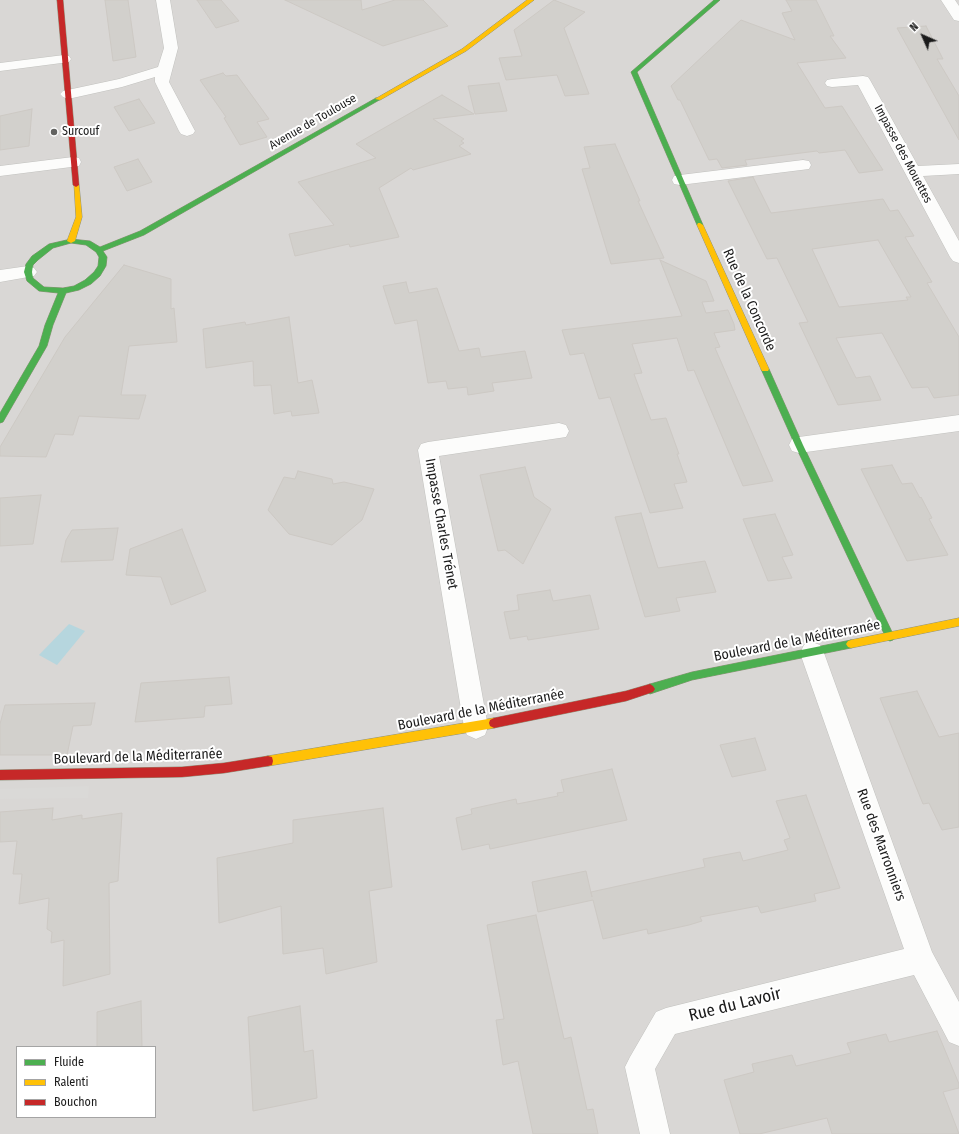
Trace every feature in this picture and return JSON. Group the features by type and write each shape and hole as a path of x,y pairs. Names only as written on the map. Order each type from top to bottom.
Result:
{"street":[{"path":"60,0 79,217 71,241"},
{"path":"163,0 171,48 162,82 187,131"},
{"name":"Avenue de Toulouse","path":"99,250 142,233 464,50 531,0"},
{"name":"Rue de la Concorde","path":"717,0 634,72 680,180 800,445 890,637"},
{"path":"948,0 959,17"},
{"path":"0,67 64,59"},
{"path":"68,94 122,83 164,70"},
{"name":"Impasse des Mouettes","path":"832,83 863,80 959,257"},
{"path":"0,171 73,162"},
{"path":"680,180 803,165"},
{"path":"912,172 959,169"},
{"path":"71,241 88,243 99,250 103,257 102,266 97,274 88,282 76,288 63,291 52,291 42,289 30,279 28,272 32,261 42,251 61,243 71,241"},
{"path":"0,276 28,272"},
{"path":"0,420 43,346 49,325 63,291"},
{"path":"800,445 959,423"},
{"name":"Impasse Charles Trénet","path":"476,727 428,450 559,431"},
{"name":"Boulevard de la Méditerranée","path":"0,775 182,772 224,768 476,727 626,696 692,676 812,653 959,622"},
{"name":"Rue des Marronniers","path":"812,653 921,959 959,1032"},
{"name":"Rue du Lavoir","path":"655,1134 640,1067 666,1022 921,959"}],"shaded area":[{"path":"0,0 959,0 959,1134 0,1134"},
{"path":"89,786 88,798 0,799 0,789"}],"water":[{"path":"69,624 85,631 57,665 39,655"}],"building":[{"path":"105,0 128,0 136,57 113,61"},
{"path":"197,0 221,0 239,21 216,28"},
{"path":"285,0 361,0 362,10 395,0 423,0 448,26 383,46"},
{"path":"554,0 585,12 564,28 589,94 565,96 557,75 506,80 499,58 522,56 514,30"},
{"path":"786,0 816,0 834,36 830,36 846,58 797,63 825,108 842,106 883,170 859,173 845,150 819,153 817,151 745,160 747,165 722,168 717,159 709,160 680,100 678,100 671,86 741,20 795,40 782,13 792,11"},
{"path":"926,26 943,59 937,59 959,96 959,140 897,28"},
{"path":"223,73 226,76 237,75 269,119 257,122 267,137 240,145 224,118 226,117 200,80"},
{"path":"499,83 507,111 475,114 468,86"},
{"path":"442,95 474,114 433,119 464,139 461,141 464,143 459,146 471,154 413,170 411,168 379,188 399,237 350,247 349,244 295,256 289,234 334,225 298,182 376,158 356,144"},
{"path":"139,99 155,123 129,131 114,107"},
{"path":"32,109 29,146 0,150 0,116"},
{"path":"615,144 640,201 638,201 664,258 611,264 582,169 590,168 584,147"},
{"path":"138,159 152,182 127,191 114,167"},
{"path":"753,177 771,213 883,199 890,211 898,210 914,236 905,237 932,282 927,283 959,337 959,395 934,398 928,387 912,388 882,333 836,338 856,378 870,376 881,400 838,405 799,323 808,322 777,258 767,259 728,181","holes":["878,240 911,297 906,297 908,300 839,307 812,249"]},
{"path":"660,260 706,281 714,301 702,302 706,313 728,310 735,330 714,333 720,347 715,348 773,481 743,486 694,370 688,371 677,338 632,344 642,373 634,374 651,420 666,418 687,482 674,484 683,508 650,513 610,397 599,399 584,353 570,355 562,330 682,316"},
{"path":"124,265 171,279 171,309 174,308 177,342 129,346 121,395 146,395 139,419 79,416 73,435 55,434 46,457 0,456 0,447 65,337"},
{"path":"406,282 409,293 437,288 459,351 479,348 481,357 525,351 532,378 492,383 494,391 468,395 467,387 448,389 446,381 428,383 417,320 395,324 383,286"},
{"path":"289,317 298,383 312,380 319,413 292,416 291,411 274,414 271,385 254,386 253,361 206,368 203,329 245,322 246,325"},
{"path":"892,465 902,484 912,483 920,498 921,497 932,518 929,519 948,555 907,561 861,469"},
{"path":"525,467 534,497 551,509 523,564 505,550 498,551 480,475"},
{"path":"298,471 332,479 333,484 344,482 374,489 362,520 332,545 289,534 268,510 284,477 295,479"},
{"path":"41,495 33,544 0,546 0,498"},
{"path":"641,513 658,568 705,561 716,592 676,598 680,611 645,617 615,517"},
{"path":"775,514 793,555 782,557 792,578 768,581 743,519"},
{"path":"118,528 113,560 61,562 66,540 72,530"},
{"path":"182,529 206,591 171,605 161,577 126,575 130,549"},
{"path":"550,590 553,601 590,595 599,629 528,640 527,636 510,639 504,612 519,610 517,595"},
{"path":"229,677 232,704 205,706 204,717 135,722 141,683"},
{"path":"917,691 939,737 959,733 959,827 942,830 929,803 923,804 880,698"},
{"path":"95,703 91,725 73,726 67,755 0,755 0,724 5,705"},
{"path":"755,738 766,770 732,777 720,745"},
{"path":"612,769 627,820 490,849 489,844 462,850 456,818 472,814 471,809 516,799 517,804 558,796 557,793 564,792 561,780"},
{"path":"806,795 840,888 814,894 816,901 761,913 758,906 700,917 702,921 648,934 647,929 603,939 593,900 538,912 532,882 586,871 592,897 591,892 705,867 703,859 740,852 743,861 788,850 784,840 790,838 776,801"},
{"path":"53,808 52,820 82,815 82,819 122,813 118,881 109,883 110,974 63,986 64,940 51,943 52,932 47,929 49,898 19,904 22,874 13,874 17,841 0,842 0,812"},
{"path":"383,808 392,887 369,891 377,962 326,974 323,948 283,954 281,906 219,923 217,858 293,843 293,820"},
{"path":"536,915 564,1039 571,1037 587,1110 593,1109 598,1134 533,1134 518,1061 503,1065 496,1020 504,1019 487,925"},
{"path":"141,1001 142,1046 97,1046 97,1012"},
{"path":"300,1006 304,1052 313,1050 317,1098 253,1111 248,1017"},
{"path":"937,1031 959,1084 959,1088 943,1092 959,1134 832,1134 827,1118 759,1134 740,1134 724,1080 754,1072 752,1064 792,1055 796,1066 851,1053 847,1043 886,1034 889,1042"}],"traffic: fast":[{"path":"700,225 634,72 717,0"},
{"path":"99,250 142,233 378,99"},
{"path":"71,241 88,243 99,250 103,257 102,266 97,274 88,282 76,288 63,291 42,289 30,279 28,272 30,264 35,258 51,246 71,241"},
{"path":"0,420 43,346 49,325 63,291"},
{"path":"765,369 799,445 890,637"},
{"path":"650,689 692,676 851,644"}],"traffic: slow":[{"path":"378,99 464,50 531,0"},
{"path":"71,241 79,217 76,185"},
{"path":"700,225 765,369"},
{"path":"851,644 959,622"},
{"path":"268,761 494,723"}],"traffic: jam":[{"path":"60,0 76,185"},
{"path":"494,723 626,696 650,689"},
{"path":"0,775 182,772 224,768 268,761"}],"place":[{"name":"Surcouf","path":"54,132"}]}
